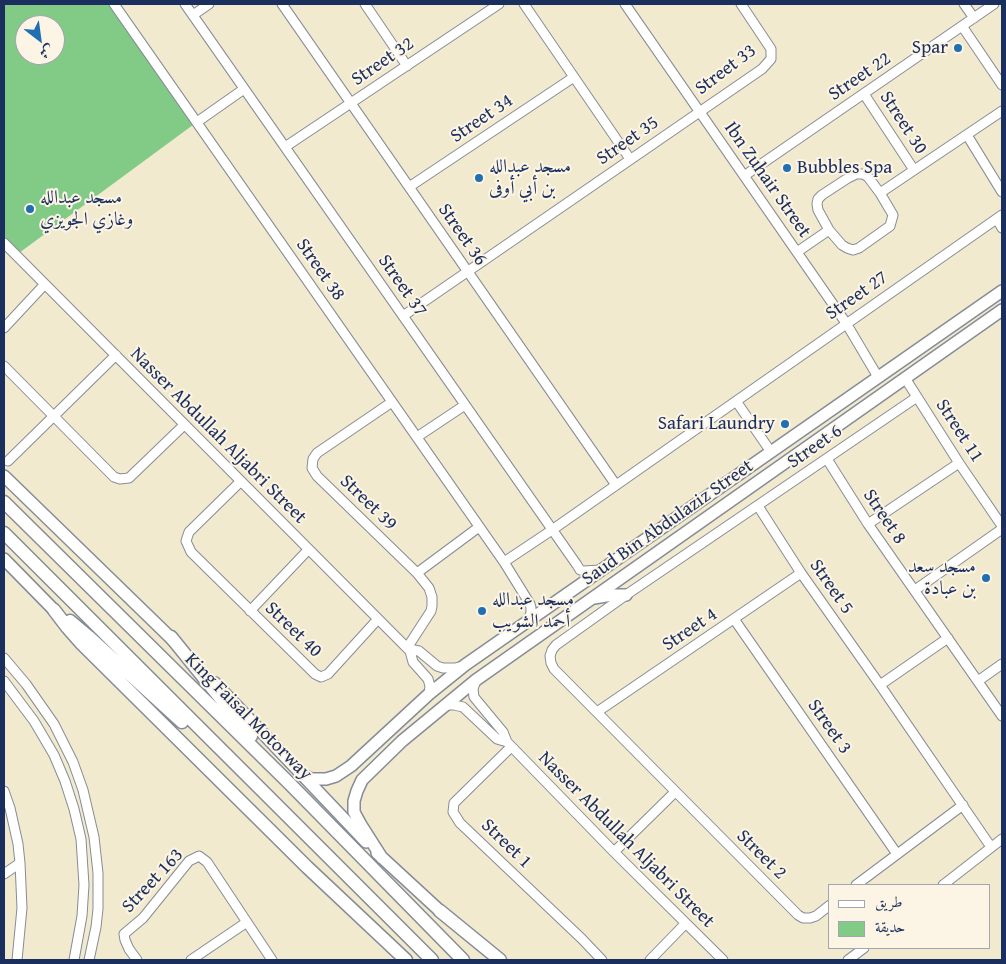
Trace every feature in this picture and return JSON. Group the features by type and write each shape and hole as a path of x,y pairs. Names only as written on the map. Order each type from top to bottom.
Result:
{"highway":[{"name":"King Faisal Motorway","path":"4,502 290,784 464,960"},
{"path":"4,533 432,960"},
{"path":"54,610 89,637 143,688 213,749 239,768"},
{"path":"54,610 82,644 307,867 406,960"},
{"path":"171,637 290,784"},
{"path":"440,911 492,960"},
{"path":"440,911 500,960"}],"main road":[{"name":"Saud Bin Abdulaziz Street","path":"300,772 311,779 326,779 336,776 351,766 429,694 465,665 1002,290"},
{"name":"Saud Bin Abdulaziz Street","path":"382,858 354,812 354,802 362,780 402,741 476,680 1002,310"},
{"name":"King Faisal Motorway","path":"4,476 171,637 382,858 440,911"},
{"path":"686,511 687,521 695,525"},
{"path":"637,566 643,554 676,531 677,527 674,520"},
{"path":"4,560 54,610"},
{"path":"590,599 612,595 626,595"},
{"path":"391,728 391,737 396,741 402,741"}],"street":[{"name":"Street 38","path":"114,4 504,562 532,608 527,622"},
{"name":"Street 37","path":"185,4 580,570 590,572 600,570"},
{"path":"193,15 209,4"},
{"name":"Street 36","path":"282,4 616,485"},
{"path":"365,4 407,66"},
{"name":"Street 32","path":"285,147 499,4"},
{"path":"524,4 630,159"},
{"name":"Ibn Zuhair Street","path":"625,4 846,324 878,377"},
{"name":"Street 33","path":"699,111 762,69 771,59 770,49 741,4"},
{"path":"964,4 974,18"},
{"name":"Street 22","path":"744,176 994,4"},
{"path":"962,26 1002,85"},
{"name":"Street 34","path":"409,188 574,76"},
{"path":"197,122 244,89"},
{"name":"Street 30","path":"864,94 914,170"},
{"name":"Street 35","path":"403,316 699,111"},
{"name":"Street 30","path":"880,193 1002,111"},
{"path":"967,135 1002,192"},
{"path":"856,174 863,174 868,177 880,193 893,215 890,226 859,248 853,250 842,245 829,230 818,210 818,199 856,174"},
{"name":"Street 27","path":"504,562 1000,217 1002,228"},
{"path":"797,252 829,230"},
{"name":"Nasser Abdullah Aljabri Street","path":"4,243 408,650 414,662 428,679 430,686 429,694"},
{"path":"4,328 45,284"},
{"path":"8,461 116,355"},
{"path":"4,366 114,477 120,479 129,478 184,425"},
{"name":"Street 11","path":"905,378 1002,528"},
{"name":"Street 6","path":"554,669 550,656 554,647 626,595 917,397"},
{"path":"736,401 771,452"},
{"name":"Street 39","path":"392,402 317,453 312,459 312,468 317,476 417,573 429,588 433,601 432,606 408,650"},
{"path":"417,437 465,405"},
{"name":"Street 8","path":"827,459 868,524 1002,716"},
{"path":"868,524 960,463"},
{"name":"Street 40","path":"240,482 189,532 186,541 191,552 250,611 315,674 321,677 328,674 378,619"},
{"name":"Street 5","path":"758,506 801,573 991,847"},
{"path":"417,573 479,526"},
{"path":"915,590 1002,528"},
{"name":"Street 40","path":"250,611 308,550"},
{"name":"Street 4","path":"597,712 801,573"},
{"name":"Street 3","path":"734,619 897,854"},
{"path":"880,685 948,638"},
{"name":"Nasser Abdullah Aljabri Street","path":"408,650 419,651 436,666 443,668 455,668 465,665"},
{"path":"4,658 26,684 54,724 73,762 83,790 94,837 98,873 98,909 89,960"},
{"path":"978,681 1002,664"},
{"name":"Street 2","path":"554,669 798,915 807,918 813,917 828,906"},
{"name":"Nasser Abdullah Aljabri Street","path":"476,680 473,689 474,697 503,732 509,744 723,960"},
{"path":"4,681 34,720 54,755 66,781 74,809 83,854 84,886 81,924 74,960"},
{"name":"Nasser Abdullah Aljabri Street","path":"445,705 454,704 462,707 497,739 509,744"},
{"name":"Street 1","path":"509,744 454,803 453,812 460,823 602,960"},
{"path":"4,792 10,808 20,863 22,908 17,960"},
{"path":"614,852 675,792"},
{"path":"857,884 963,805"},
{"path":"944,884 1002,839"},
{"name":"Street 163","path":"137,960 129,949 124,934 143,918 189,861 199,856 207,862 272,960"},
{"path":"4,874 20,863"},
{"path":"191,960 246,922"},
{"path":"650,960 686,924"},
{"path":"848,960 863,949"}],"green space":[{"path":"4,4 114,4 197,122 19,253 4,241"}],"place":[{"name":"Spar","path":"958,48"},
{"name":"Bubbles Spa","path":"787,168"},
{"name":"مسجد عبدالله بن أبي أوفى","path":"479,178"},
{"name":"مسجد عبدالله وغازي الجويزي","path":"30,209"},
{"name":"Safari Laundry","path":"785,424"},
{"name":"مسجد سعد بن عبادة","path":"986,578"},
{"name":"مسجد عبدالله أحمد الشويب","path":"482,611"}]}
